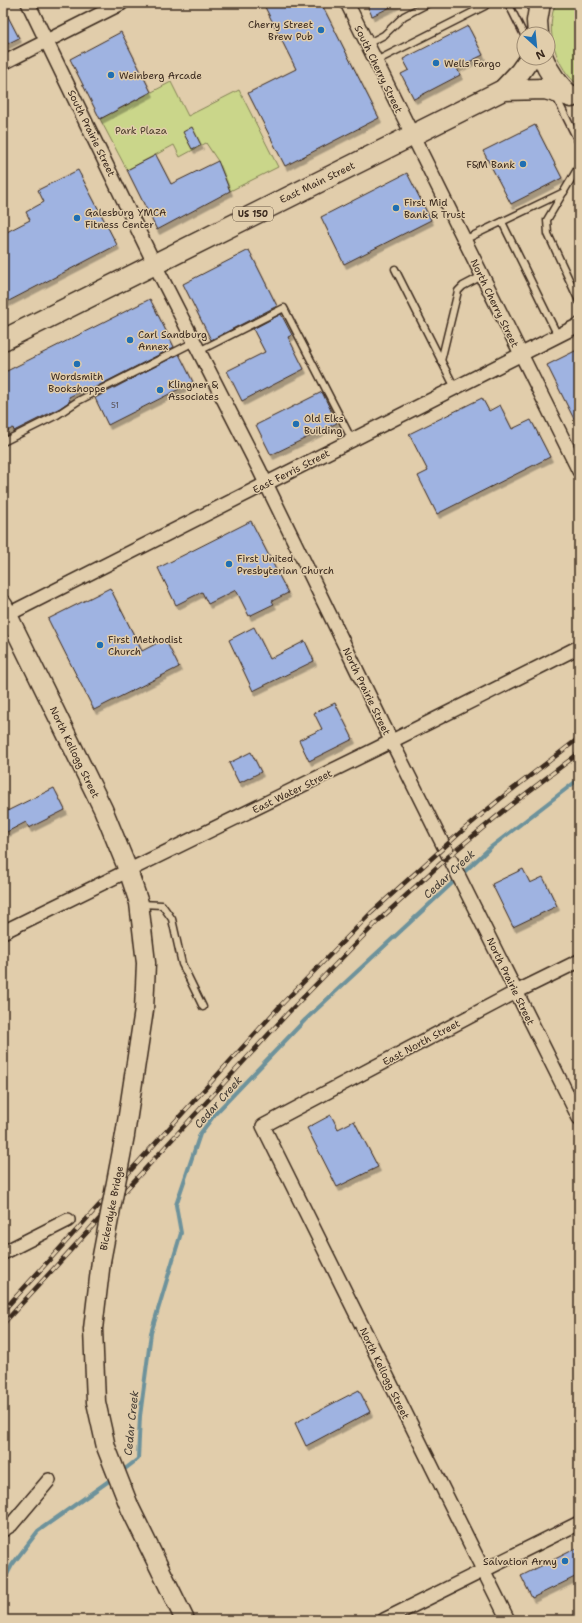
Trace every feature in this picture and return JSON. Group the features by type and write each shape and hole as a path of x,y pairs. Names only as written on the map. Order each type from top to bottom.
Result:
{"main road":[{"path":"537,26 540,3"},
{"name":"East Main Street","path":"3,340 154,263 503,90 524,66"},
{"path":"546,66 567,97"},
{"name":"East Main Street","path":"503,90 545,90 567,97"},
{"name":"North Kellogg Street","path":"5,612 103,808 128,870 139,904"},
{"name":"Bickerdyke Bridge","path":"139,904 146,963 144,1010 125,1135 101,1261 93,1328 96,1402 106,1447 115,1472 130,1508 186,1620"}],"street":[{"name":"South Prairie Street","path":"28,3 154,263"},
{"path":"3,63 122,3"},
{"name":"South Cherry Street","path":"347,3 412,135"},
{"name":"North Cherry Street","path":"412,135 579,471"},
{"name":"North Prairie Street","path":"154,263 266,484 392,742 579,1118"},
{"name":"East Ferris Street","path":"5,612 266,484 579,325"},
{"name":"East Water Street","path":"3,932 392,742 579,647"},
{"name":"East North Street","path":"263,1126 516,992 579,961"},
{"name":"North Kellogg Street","path":"263,1126 508,1620"},
{"path":"3,1253 68,1220"},
{"path":"3,1530 11,1525 49,1480"},
{"path":"384,1620 579,1523"}],"lane":[{"path":"367,44 384,35 404,16 429,3"},
{"path":"376,62 485,6 487,3"},
{"path":"508,3 520,26"},
{"path":"567,97 579,143"},
{"path":"579,166 547,220 548,234 579,301"},
{"path":"464,240 564,192"},
{"path":"502,222 558,336"},
{"path":"395,269 455,388"},
{"path":"441,360 458,291 463,286 482,276"},
{"path":"3,442 57,415 78,401 284,308 352,440"},
{"path":"139,904 162,905 172,919 182,964 203,1007"}],"green space":[{"path":"556,3 579,3 579,85 564,69 556,54 556,26 551,26 551,24"},
{"name":"Park Plaza","path":"171,82 188,116 239,90 278,167 230,191 218,161 206,143 180,157 174,145 127,170 100,119"}],"building":[{"path":"263,3 321,3 379,118 285,166 248,93 296,69"},
{"path":"366,3 399,3 372,16"},
{"path":"3,7 19,38 3,46"},
{"name":"Wells Fargo","path":"468,26 483,55 457,68 460,75 414,99 401,74 409,70 403,59"},
{"name":"Weinberg Arcade","path":"121,32 151,92 100,119 70,59"},
{"name":"F&M Bank","path":"535,125 562,178 511,204 483,151"},
{"path":"192,127 201,145 192,149 183,132"},
{"path":"156,155 171,184 218,161 230,191 157,230 127,170"},
{"path":"78,170 117,245 3,304 3,234 30,220 26,212 44,202 38,190"},
{"path":"407,173 431,220 344,264 321,217"},
{"path":"249,250 277,306 211,340 183,284"},
{"path":"150,299 174,347 90,390 89,387 69,397 70,401 60,408 14,431 13,428 3,433 3,373"},
{"path":"281,314 292,335 288,337 304,369 242,401 227,371 265,352 253,329"},
{"path":"579,349 579,429 547,365"},
{"path":"179,354 193,382 108,425 95,398"},
{"name":"Old Elks Building","path":"322,392 337,423 271,455 256,425"},
{"path":"482,398 489,411 500,405 512,429 531,420 550,457 437,514 418,476 428,471 409,434"},
{"name":"First United Presbyterian Church","path":"251,521 288,593 272,601 274,604 249,616 236,590 208,604 202,592 176,605 158,568"},
{"name":"First Methodist Church","path":"110,588 142,651 165,639 179,667 94,710 48,619"},
{"path":"254,627 270,659 305,641 314,661 253,691 229,640"},
{"path":"335,703 353,739 309,761 299,740 322,729 314,713"},
{"path":"251,752 261,772 239,783 229,763"},
{"path":"54,788 65,810 29,828 26,822 3,834 3,813"},
{"path":"523,869 530,883 543,877 557,906 513,927 492,884"},
{"path":"331,1115 338,1129 354,1121 378,1167 337,1187 307,1128"},
{"path":"359,1390 370,1412 306,1446 295,1423"},
{"name":"Salvation Army","path":"579,1547 579,1575 532,1598 521,1576"}],"waterway":[{"name":"Cedar Creek","path":"121,1472 138,1459 140,1416 151,1333 181,1233 176,1205 200,1134 215,1114 305,1020 491,847 579,779"},
{"name":"Cedar Creek","path":"3,1582 12,1565 38,1531 113,1478"}],"railway":[{"path":"3,1311 281,1005 371,913 500,799 579,738"},
{"path":"3,1324 288,1013 377,922 449,856 507,808 579,753"}],"place":[{"name":"Cherry Street Brew Pub","path":"321,30"},
{"name":"Wells Fargo","path":"436,63"},
{"name":"Weinberg Arcade","path":"111,75"},
{"name":"F&M Bank","path":"523,164"},
{"name":"First Mid Bank & Trust","path":"396,208"},
{"name":"Galesburg YMCA Fitness Center","path":"77,218"},
{"name":"Carl Sandburg Annex","path":"130,340"},
{"name":"Wordsmith Bookshoppe","path":"77,364"},
{"name":"Klingner & Associates","path":"160,390"},
{"name":"Old Elks Building","path":"296,424"},
{"name":"First United Presbyterian Church","path":"229,564"},
{"name":"First Methodist Church","path":"100,645"},
{"name":"Salvation Army","path":"565,1561"}]}
